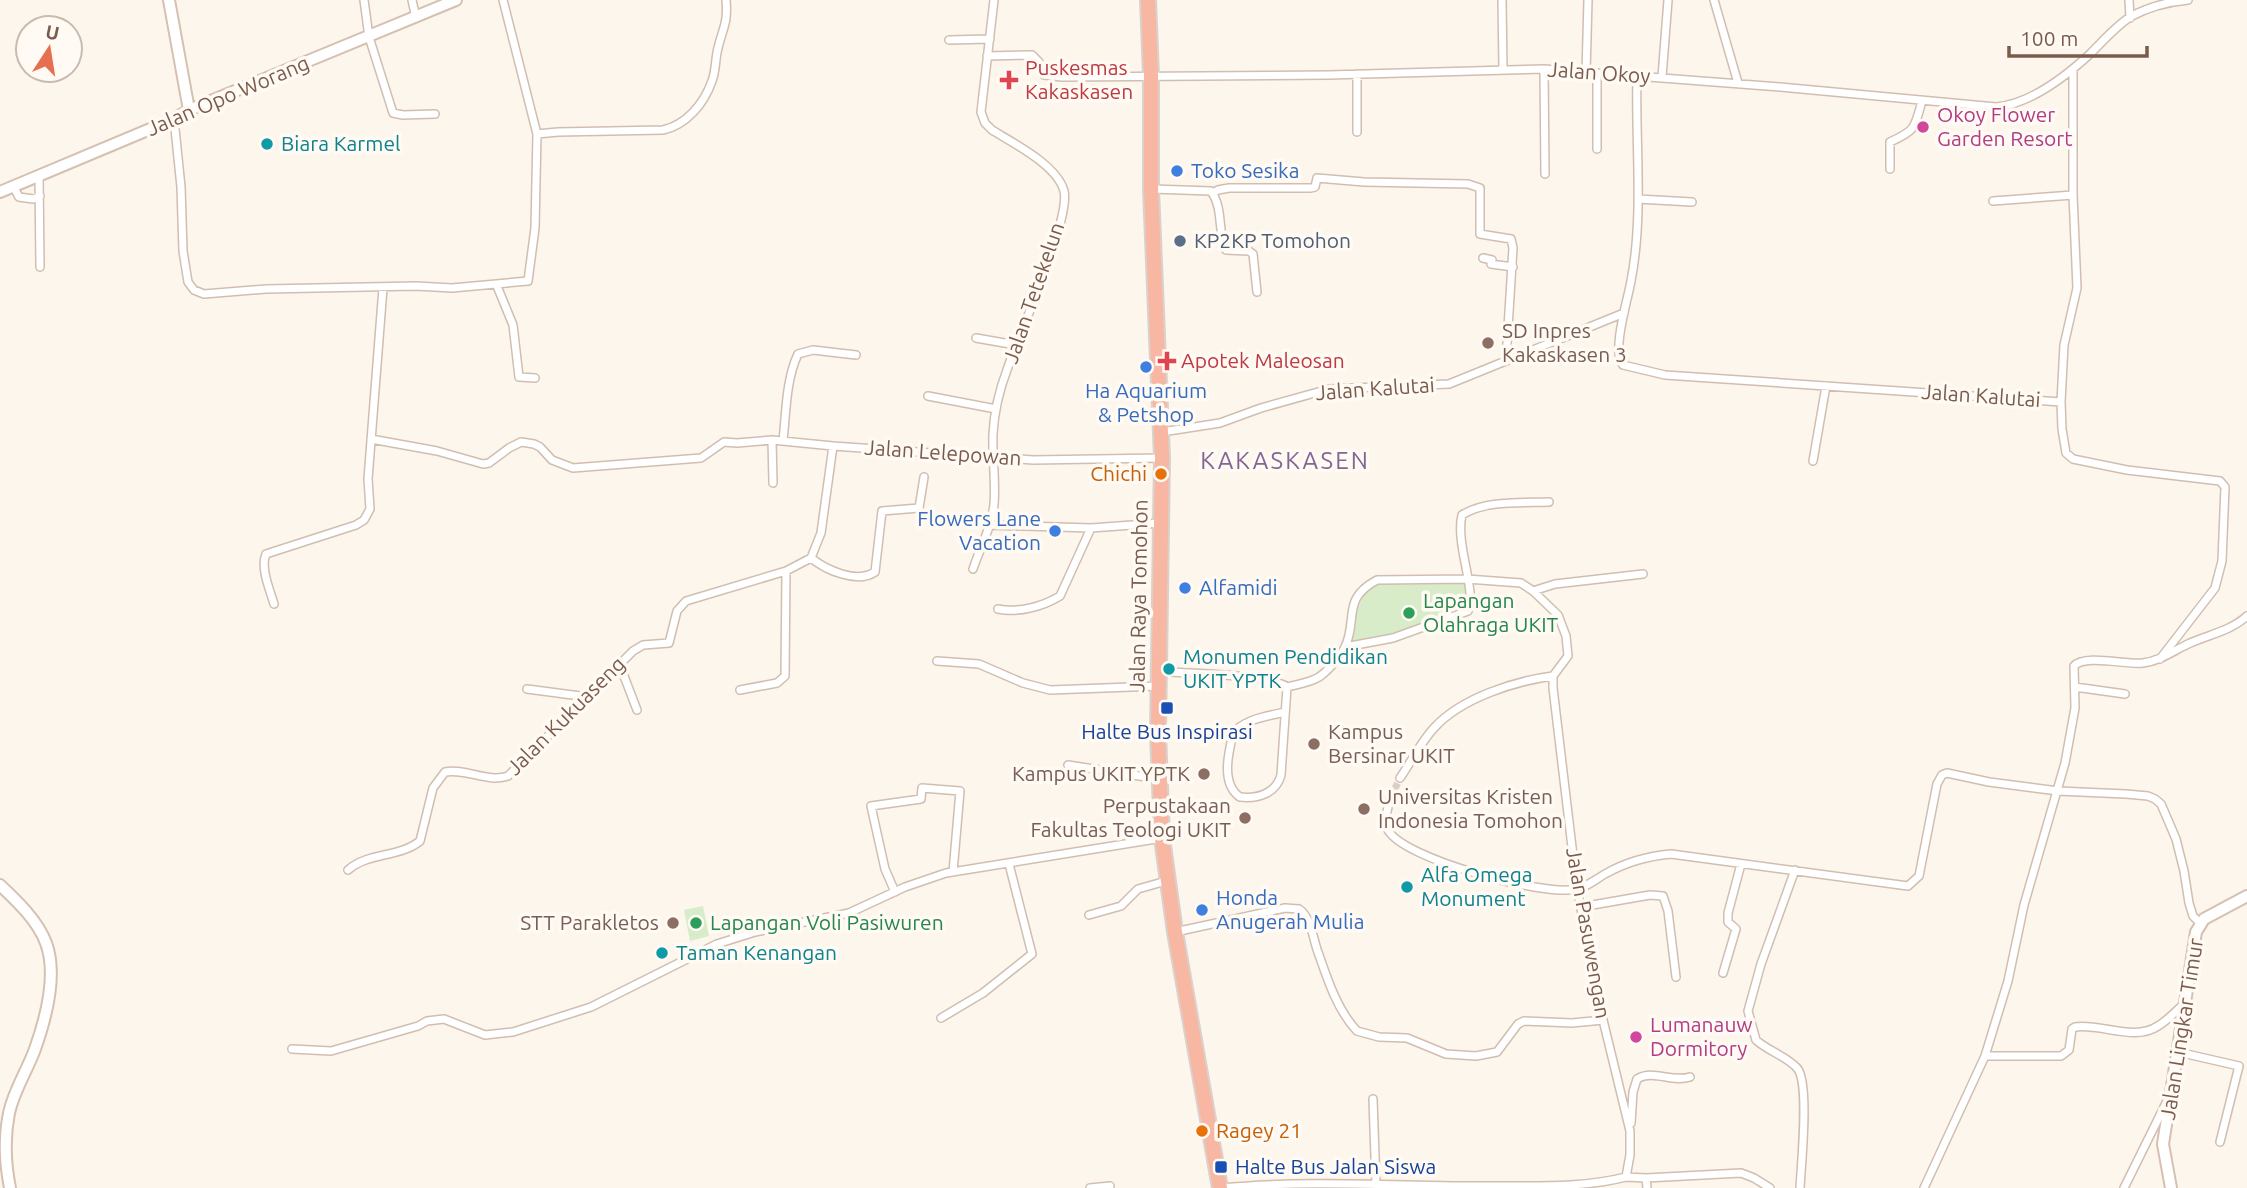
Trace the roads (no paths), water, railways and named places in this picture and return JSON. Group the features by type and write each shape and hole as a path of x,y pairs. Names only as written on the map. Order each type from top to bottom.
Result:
{"highway":[{"name":"Jalan Raya Tomohon","path":"1148,0 1151,189 1162,458 1158,678 1162,838 1175,932 1220,1188"}],"street":[{"path":"169,0 189,110"},
{"path":"364,0 369,37 394,114 435,114"},
{"path":"412,0 416,18"},
{"name":"Jalan Opo Worang","path":"0,192 174,119 189,110 456,0"},
{"path":"174,119 181,187 183,251 188,282 194,290 204,294 267,289 497,286 528,281 535,228 537,134 503,0"},
{"path":"537,134 663,130 684,122 712,81 717,51 727,22 726,0"},
{"name":"Jalan Tetekelun","path":"972,569 994,503 996,409 1016,345 1056,238 1065,200 1059,181 1049,169 992,130 985,123 981,112 994,0"},
{"path":"1502,0 1503,69"},
{"path":"1586,72 1588,0"},
{"path":"1662,77 1668,0"},
{"path":"1714,0 1738,83"},
{"path":"2129,0 2130,18"},
{"name":"Jalan Okoy","path":"987,56 1032,55 1039,62 1044,75 1049,76 1357,74 1544,69 1738,83 1981,107 2015,104 2073,69 2130,18 2169,2 2188,0"},
{"path":"948,40 990,39"},
{"path":"1544,69 1545,174"},
{"name":"Jalan Kalutai","path":"1637,75 1636,253 1623,313 1619,358 1623,365 1665,375 2062,402 2064,345 2077,288 2073,195 2073,69"},
{"path":"1597,73 1597,149"},
{"path":"1357,74 1357,132"},
{"path":"1890,169 1890,142 1913,129 1922,101"},
{"path":"39,175 40,267"},
{"path":"1213,193 1229,188 1311,188 1315,187 1317,178 1476,186 1480,191 1480,234 1511,239 1513,248 1506,360"},
{"path":"13,186 19,197 33,199 40,196"},
{"path":"1151,189 1207,190 1213,193 1219,208 1224,247 1230,251 1252,252 1257,292"},
{"path":"1993,201 2073,195"},
{"path":"1638,199 1692,202"},
{"path":"1483,258 1492,260 1491,264 1513,267"},
{"path":"497,286 513,326 519,377 535,378"},
{"path":"274,604 265,567 266,554 356,525 368,515 383,289"},
{"name":"Jalan Kalutai","path":"1160,433 1220,423 1268,405 1329,389 1449,384 1623,313"},
{"path":"976,338 1016,345"},
{"path":"783,441 794,362 798,354 813,350 856,355"},
{"path":"1813,461 1826,386"},
{"path":"928,396 996,409"},
{"path":"2062,402 2064,446 2070,457 2127,470 2220,481 2225,487 2222,561 2216,588 2160,659"},
{"name":"Jalan Lelepowan","path":"371,439 437,451 484,464 489,464 515,444 529,443 540,447 552,460 573,468 701,458 724,442 772,440 1033,460 1162,458"},
{"path":"772,440 773,483"},
{"path":"833,446 821,533 811,558 823,568 862,576 874,573 882,511 919,508 924,477"},
{"path":"1345,647 1393,638 1468,611 1471,597 1460,531 1462,515 1478,508 1504,504 1549,502"},
{"path":"988,525 1091,528 1160,523"},
{"path":"998,609 1026,609 1060,596 1091,528"},
{"name":"Jalan Kukuaseng","path":"348,870 364,860 398,851 420,841 433,788 445,772 460,771 497,778 508,776 619,663 643,645 669,643 677,611 686,601 786,571 811,558"},
{"path":"740,690 777,683 785,676 786,571"},
{"path":"937,661 979,664 1023,683 1050,690 1158,678 1243,678 1277,682 1287,687 1321,676 1345,647 1355,600 1367,585 1377,580 1466,579 1521,583 1533,590 1555,584 1643,575"},
{"name":"Jalan Pasuwengan","path":"1533,590 1558,615 1566,636 1568,656 1553,676 1553,688 1577,889 1602,1020 1630,1131 1626,1177"},
{"path":"1924,1188 1985,1056 2008,981 2024,905 2057,791 2073,723 2073,670 2077,662 2143,663 2160,659 2234,625 2247,616"},
{"path":"619,663 637,710"},
{"path":"1400,778 1434,727 1451,714 1502,687 1553,676"},
{"path":"1285,712 1250,722 1236,729 1233,734 1228,781 1231,789 1240,797 1260,797 1279,782 1285,712 1287,687"},
{"path":"2075,687 2125,694"},
{"path":"527,689 588,697"},
{"path":"1068,765 1160,779"},
{"path":"1390,799 1386,828 1396,840 1444,863 1501,881 1557,890 1577,889 1627,864 1655,856 1671,855 1908,886 1914,883 1920,872 1937,784 1942,775 1947,773 2057,791 2148,796 2161,804 2178,847 2193,916 2200,923"},
{"path":"895,891 886,869 871,806 921,799 922,788 960,791 953,872"},
{"path":"292,1049 331,1051 427,1021 444,1019 485,1035 513,1032 591,1007 717,944 755,932 849,913 922,880 953,872 1162,838"},
{"path":"941,1018 983,993 1032,954 1009,864"},
{"path":"1723,972 1736,929 1735,925 1728,922 1727,913 1741,864"},
{"path":"1795,870 1760,964 1748,1011 1756,1040 1795,1065 1800,1072 1803,1091 1800,1188"},
{"path":"1090,915 1121,906 1138,889 1167,881"},
{"path":"0,885 38,928 46,942 50,970 46,1010 35,1049 16,1089 10,1112 6,1139 10,1188"},
{"path":"1581,908 1650,895 1663,896 1668,911 1676,977"},
{"name":"Jalan Lingkar Timur","path":"2171,1188 2163,1144 2193,949 2200,923 2213,913 2247,896"},
{"path":"1175,932 1285,908 1299,909 1306,916 1338,1004 1357,1031 1379,1037 1406,1038 1446,1054 1476,1056 1497,1052 1518,1024 1524,1021 1572,1023 1602,1020"},
{"path":"1985,1056 2061,1056 2069,1050 2072,1029 2075,1027 2149,1031 2159,1026 2185,1003"},
{"path":"2178,1052 2239,1066 2220,1142"},
{"path":"1630,1131 1633,1092 1637,1079 1645,1075 1675,1080 1690,1077"},
{"path":"2124,1188 2171,1093"},
{"path":"1373,1099 1376,1185"},
{"path":"1220,1188 1281,1184 1534,1187 1600,1183 1626,1177 1741,1174 1770,1188"},
{"path":"1646,1178 1647,1188"},
{"path":"1090,1188 1110,1186"}],"tunnel":[{"path":"1390,799 1400,778"}],"place":[{"name":"Puskesmas Kakaskasen","path":"1009,80"},
{"name":"Okoy Flower Garden Resort","path":"1923,127"},
{"name":"Biara Karmel","path":"267,144"},
{"name":"Toko Sesika","path":"1177,171"},
{"name":"KP2KP Tomohon","path":"1180,241"},
{"name":"SD Inpres Kakaskasen 3","path":"1488,343"},
{"name":"Apotek Maleosan","path":"1167,361"},
{"name":"Ha Aquarium & Petshop","path":"1146,367"},
{"name":"Chichi","path":"1161,474"},
{"name":"Flowers Lane Vacation","path":"1055,531"},
{"name":"Alfamidi","path":"1185,588"},
{"name":"Lapangan Olahraga UKIT","path":"1409,613"},
{"name":"Monumen Pendidikan UKIT YPTK","path":"1169,669"},
{"name":"Halte Bus Inspirasi","path":"1167,708"},
{"name":"Kampus Bersinar UKIT","path":"1314,744"},
{"name":"Kampus UKIT YPTK","path":"1204,774"},
{"name":"Universitas Kristen Indonesia Tomohon","path":"1364,809"},
{"name":"Perpustakaan Fakultas Teologi UKIT","path":"1245,818"},
{"name":"Alfa Omega Monument","path":"1407,887"},
{"name":"Honda Anugerah Mulia","path":"1202,910"},
{"name":"STT Parakletos","path":"673,923"},
{"name":"Lapangan Voli Pasiwuren","path":"696,923"},
{"name":"Taman Kenangan","path":"662,953"},
{"name":"Lumanauw Dormitory","path":"1636,1037"},
{"name":"Ragey 21","path":"1202,1131"},
{"name":"Halte Bus Jalan Siswa","path":"1221,1167"}],"district":[{"name":"KAKASKASEN","path":"1285,461"}]}
